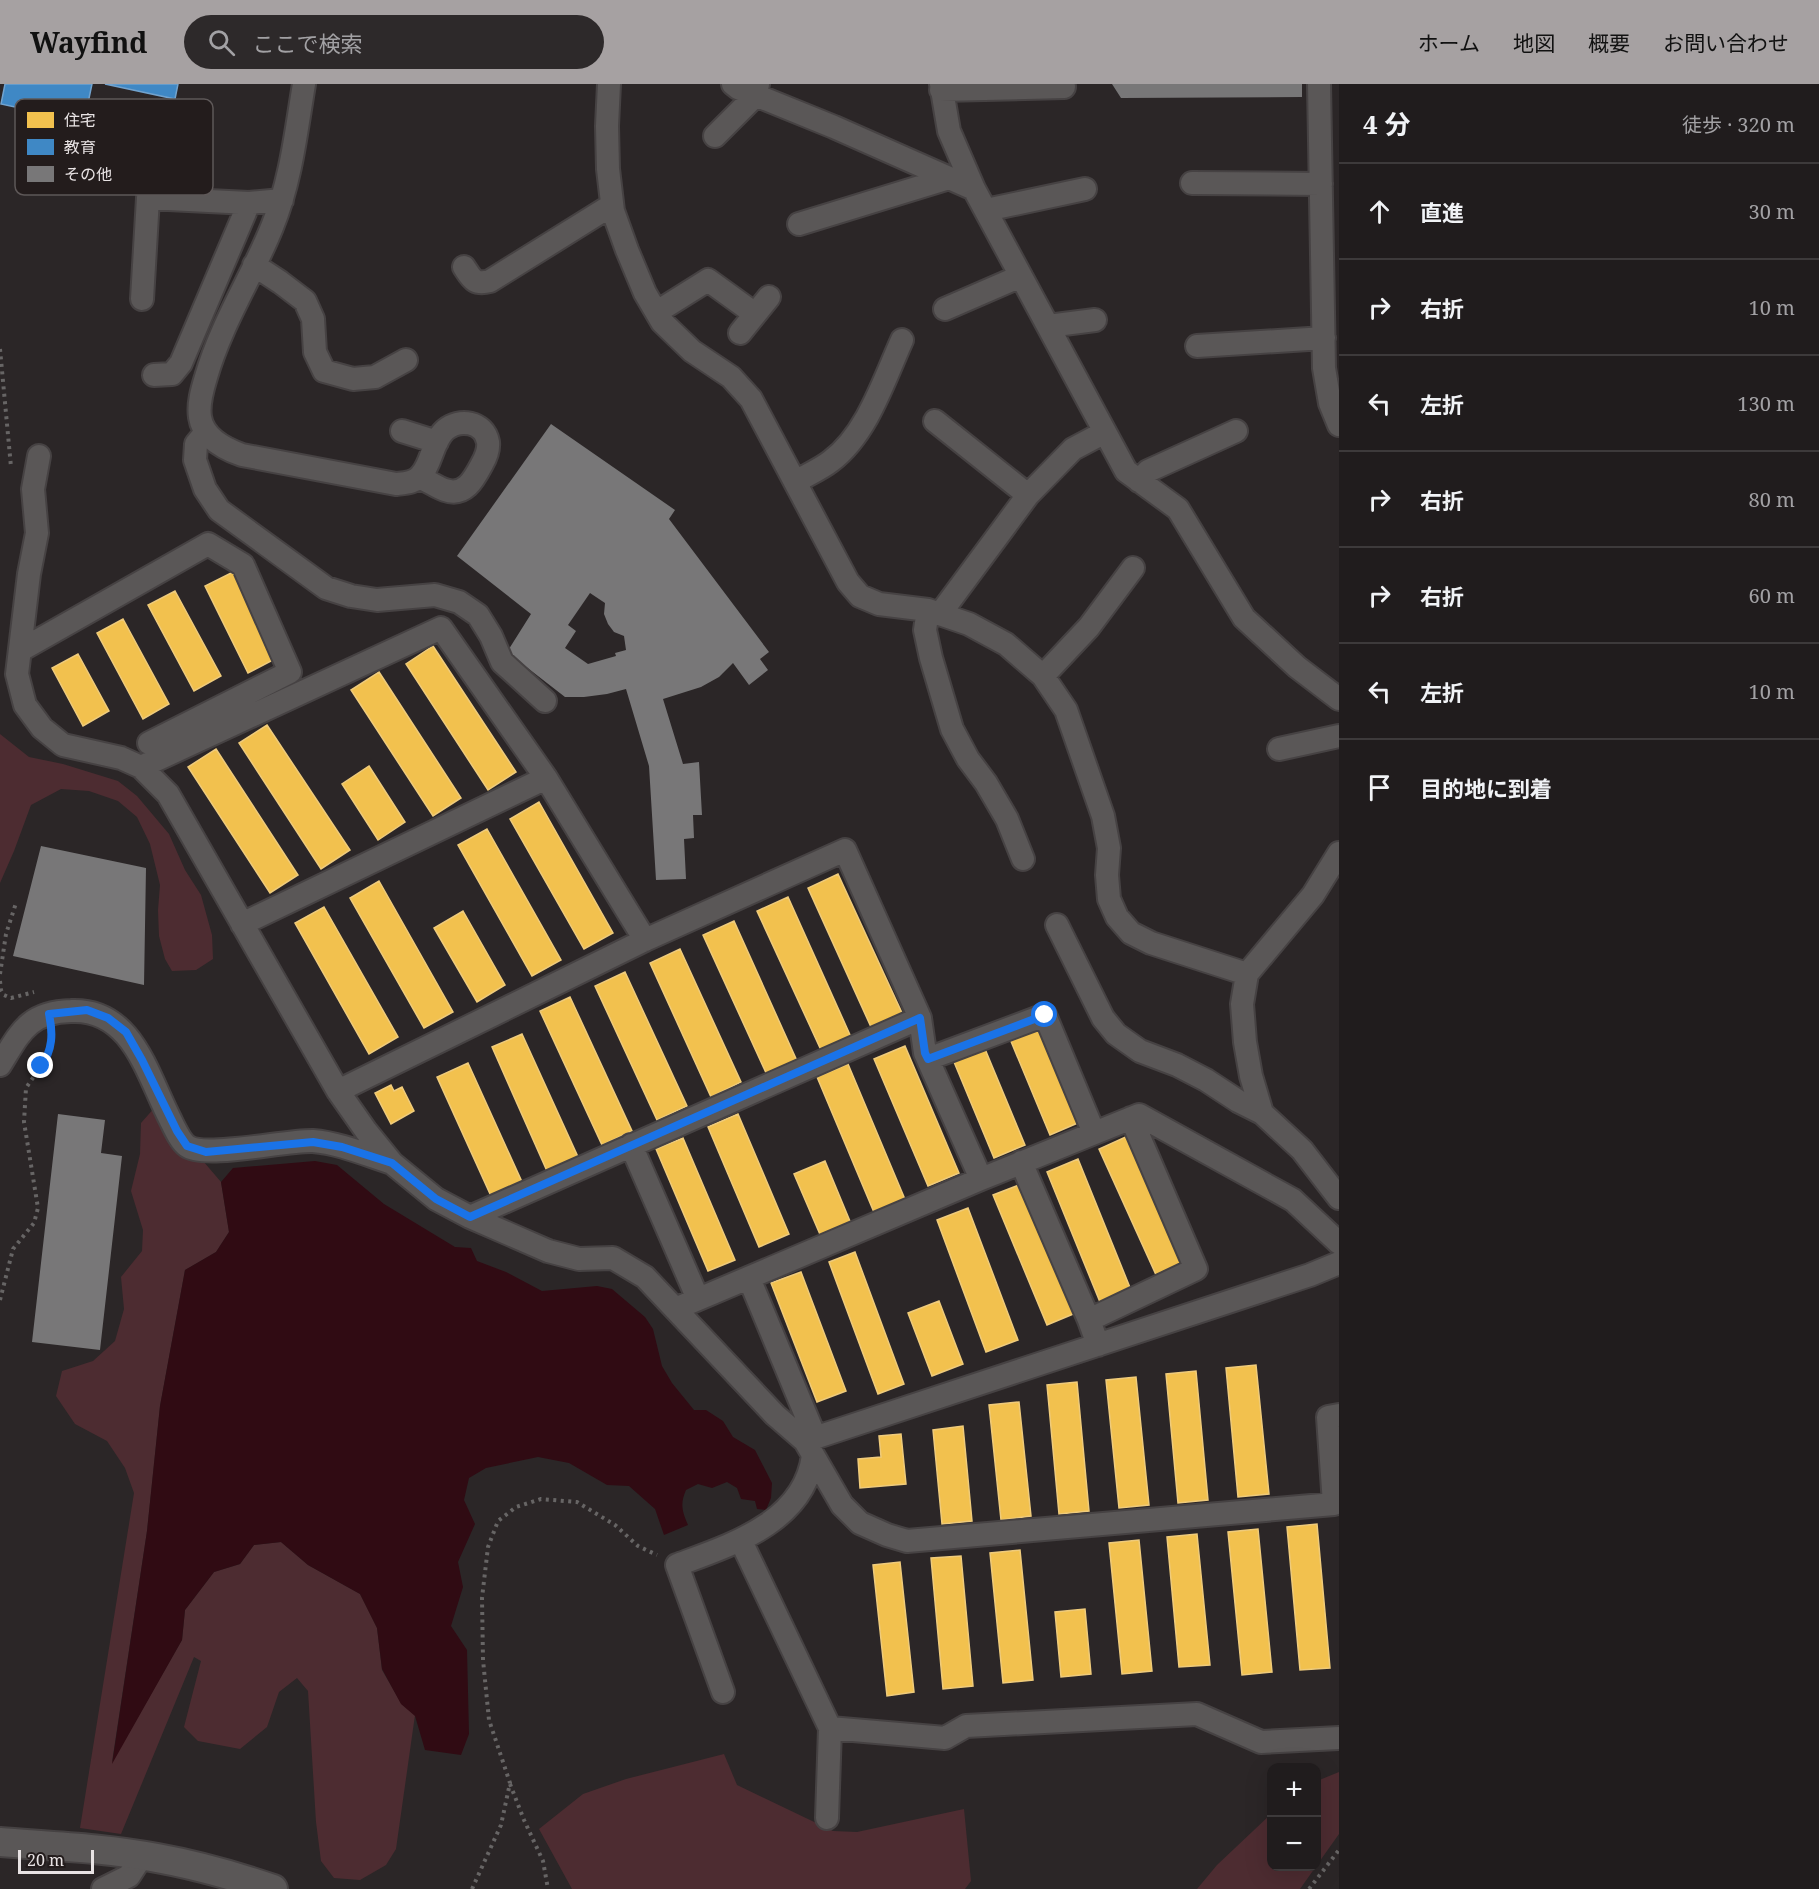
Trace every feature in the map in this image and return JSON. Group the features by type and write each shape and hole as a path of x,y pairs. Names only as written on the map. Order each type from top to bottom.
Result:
{"street":[{"path":"304,84 282,200 272,228 221,334 209,366 200,400 200,419 206,432 228,450 259,459 396,484 408,483 420,478 443,432 455,423 470,423 480,427 489,446 486,456 468,487 458,491 445,490 420,478"},
{"path":"609,84 608,169 612,205 627,250 645,292 662,322 692,351 731,377 751,399 848,582 860,596 879,604 934,612 969,624 1006,644 1042,676 1066,710 1103,816 1109,848 1107,875 1109,898 1117,917 1131,933 1151,943 1247,975"},
{"path":"733,84 757,90 974,189"},
{"path":"1319,84 1329,108 1321,184 1331,265 1324,338 1324,368 1333,393 1330,403 1339,425"},
{"path":"1064,87 941,87 949,131 974,189 1126,471 1178,509 1244,618 1297,667 1339,699"},
{"path":"715,136 757,90"},
{"path":"799,224 949,178"},
{"path":"1192,183 1321,184"},
{"path":"986,210 1085,189"},
{"path":"142,299 148,198 249,203 282,200"},
{"path":"154,375 172,374 181,363 249,203"},
{"path":"464,267 473,280 481,283 490,281 612,205"},
{"path":"254,265 305,301 314,320 315,352 324,371 353,379 375,377 406,360"},
{"path":"945,309 1021,276"},
{"path":"657,312 708,280 762,305 740,333"},
{"path":"1048,326 1095,320"},
{"path":"1197,346 1324,338"},
{"path":"795,482 831,461 845,448 867,417 902,340"},
{"path":"935,421 1028,495"},
{"path":"402,431 437,442"},
{"path":"1139,481 1148,471 1236,431"},
{"path":"206,432 196,444 195,460 206,489 219,510 326,588 351,596 377,600 435,595 459,602 478,615 491,636 502,662 545,701"},
{"path":"1023,859 1007,819 987,783 968,759 952,729 925,630 934,612 1028,495 1073,449 1105,432"},
{"path":"39,456 33,489 37,533 29,574 17,674 25,705 42,728 63,745 121,758 141,767 168,794 338,1091 392,1163 436,1199 470,1217 548,1251 579,1259 613,1258 645,1277 775,1415 811,1445"},
{"path":"21,650 208,544 243,566 290,672 149,743"},
{"path":"1042,676 1089,627 1133,568"},
{"path":"141,767 441,628 546,778 645,940"},
{"path":"1279,748 1339,736"},
{"path":"242,924 546,778"},
{"path":"338,1091 645,940 845,850 920,1018 925,1053 981,1179"},
{"path":"1262,1113 1251,1076 1245,1042 1242,1004 1247,975 1313,895 1339,853"},
{"path":"1057,925 1103,1018 1116,1034 1140,1051 1187,1070 1262,1113 1302,1150 1339,1198"},
{"path":"0,1065 25,1027 35,1019 49,1014 87,1010 108,1018 126,1032 187,1146 206,1152 313,1142 342,1147 392,1163"},
{"path":"928,1059 1045,1015 1094,1133"},
{"path":"470,1217 920,1018"},
{"path":"675,1309 981,1179 1139,1115 1293,1200 1339,1243"},
{"path":"1089,1320 1196,1269 1131,1118"},
{"path":"631,1145 698,1299"},
{"path":"1022,1162 1098,1345"},
{"path":"811,1445 1098,1345 1310,1275 1339,1263"},
{"path":"749,1278 811,1445 842,1505 860,1523 907,1541 1334,1504 1328,1417 1339,1415"},
{"path":"723,1692 677,1565 741,1541 777,1519 794,1500 811,1472 811,1445"},
{"path":"741,1541 830,1728 827,1818"},
{"path":"830,1728 945,1738 966,1726 1197,1714 1261,1742 1339,1738"},
{"path":"0,1842 142,1856 240,1878 273,1889"},
{"path":"103,1889 129,1876 142,1856"}],"path":[{"path":"0,349 12,478"},
{"path":"0,974 6,934 16,903"},
{"path":"0,1300 13,1249 34,1223 38,1208 24,1122 26,1088 48,1056 51,1047 49,1014"},
{"path":"548,1889 543,1861 524,1820 489,1720 483,1660 482,1598 488,1547 498,1521 516,1507 541,1499 577,1502 615,1524 638,1546 677,1565"},
{"path":"472,1889 501,1825 510,1783"},
{"path":"1309,1889 1339,1850"}],"shaded area":[{"path":"0,734 29,757 63,764 118,781 137,796 169,834 185,870 201,895 212,935 213,959 196,970 172,971 165,959 159,936 160,885 150,844 137,817 118,801 89,791 61,789 31,805 0,883"},
{"path":"156,1106 221,1182 229,1232 216,1252 185,1270 160,1406 147,1531 112,1762 182,1640 185,1610 214,1572 240,1564 254,1545 281,1542 308,1565 360,1594 377,1628 382,1670 401,1703 415,1715 396,1849 386,1865 360,1880 334,1878 321,1861 316,1822 308,1691 297,1678 279,1692 267,1727 240,1749 198,1741 184,1727 201,1661 194,1657 121,1834 80,1828 134,1493 125,1468 107,1441 75,1424 56,1396 62,1371 93,1361 115,1341 124,1309 121,1277 142,1251 143,1230 131,1191 140,1154 141,1123"},
{"path":"315,1161 337,1165 384,1204 455,1247 471,1248 477,1261 506,1272 542,1291 597,1286 612,1289 645,1317 653,1329 662,1366 672,1383 694,1410 706,1410 723,1421 733,1437 755,1450 772,1483 771,1498 766,1510 757,1509 755,1501 741,1499 737,1488 727,1482 712,1488 698,1484 686,1490 683,1499 683,1511 688,1525 664,1535 655,1509 629,1486 607,1485 569,1463 538,1457 486,1468 469,1478 464,1500 475,1524 458,1562 463,1587 451,1626 467,1650 469,1734 461,1755 425,1750 415,1716 401,1704 382,1669 377,1628 360,1594 308,1565 281,1542 254,1545 240,1564 214,1572 185,1610 182,1640 112,1764 147,1531 160,1406 185,1270 216,1252 229,1232 221,1182 233,1168"},
{"path":"724,1754 737,1785 833,1831 857,1832 964,1809 971,1881 965,1889 572,1889 539,1829 583,1794 626,1779"},
{"path":"1339,1772 1339,1834 1321,1859 1321,1817 1321,1779"},
{"path":"1267,1818 1267,1871 1313,1871 1300,1889 1197,1889 1217,1865"}],"building: 住宅":[{"path":"233,572 275,659 248,673 205,586"},
{"path":"175,591 221,676 194,691 148,605"},
{"path":"123,619 169,704 143,719 97,633"},
{"path":"433,646 516,772 488,790 406,664"},
{"path":"78,654 109,711 83,726 52,668"},
{"path":"379,672 461,798 433,816 351,690"},
{"path":"267,725 350,850 321,869 239,743"},
{"path":"216,749 298,875 270,893 188,767"},
{"path":"369,766 405,822 378,840 342,784"},
{"path":"539,802 613,933 584,949 510,819"},
{"path":"487,829 561,960 532,976 458,845"},
{"path":"838,874 902,1013 871,1027 808,888"},
{"path":"379,881 453,1012 424,1028 350,898"},
{"path":"788,897 851,1037 821,1050 757,911"},
{"path":"324,907 398,1037 369,1054 295,923"},
{"path":"463,911 505,985 477,1002 434,928"},
{"path":"734,921 797,1061 767,1075 703,935"},
{"path":"680,949 741,1082 711,1097 650,963"},
{"path":"625,972 687,1106 657,1120 595,986"},
{"path":"570,997 632,1131 602,1145 540,1011"},
{"path":"1040,1026 1080,1122 1050,1135 1010,1039"},
{"path":"522,1034 578,1157 547,1171 492,1047"},
{"path":"905,1046 959,1173 928,1186 874,1059"},
{"path":"985,1049 1025,1145 994,1158 954,1062"},
{"path":"468,1063 522,1182 491,1196 437,1077"},
{"path":"848,1064 907,1204 876,1217 817,1077"},
{"path":"391,1085 394,1091 402,1087 414,1111 391,1124 375,1093"},
{"path":"738,1114 789,1234 759,1247 708,1127"},
{"path":"1130,1135 1187,1263 1157,1277 1099,1149"},
{"path":"683,1138 735,1260 708,1271 656,1149"},
{"path":"1078,1159 1131,1290 1100,1302 1047,1172"},
{"path":"825,1161 852,1226 822,1239 794,1174"},
{"path":"1024,1183 1078,1312 1047,1325 993,1195"},
{"path":"968,1208 1018,1340 986,1352 937,1220"},
{"path":"855,1252 904,1384 878,1394 829,1262"},
{"path":"801,1272 846,1391 817,1402 771,1283"},
{"path":"939,1301 963,1364 932,1376 908,1313"},
{"path":"1256,1365 1269,1494 1238,1497 1226,1368"},
{"path":"1196,1371 1208,1500 1178,1503 1166,1374"},
{"path":"1136,1377 1149,1505 1119,1508 1106,1380"},
{"path":"1077,1382 1089,1511 1059,1514 1047,1385"},
{"path":"1019,1402 1031,1516 1001,1520 989,1405"},
{"path":"963,1426 972,1521 942,1524 933,1430"},
{"path":"901,1434 906,1484 860,1488 858,1459 881,1457 879,1436"},
{"path":"1317,1524 1330,1668 1300,1670 1287,1527"},
{"path":"1258,1529 1272,1672 1242,1675 1228,1532"},
{"path":"1197,1534 1210,1665 1179,1667 1167,1537"},
{"path":"1139,1540 1152,1671 1122,1674 1109,1543"},
{"path":"1020,1550 1033,1680 1003,1683 990,1553"},
{"path":"961,1556 973,1686 943,1689 931,1558"},
{"path":"900,1562 914,1692 887,1696 873,1565"},
{"path":"1085,1609 1091,1674 1061,1677 1055,1612"}],"building: 教育":[{"path":"5,84 92,84 89,99 15,99 15,107 1,104"},
{"path":"105,84 178,84 175,99"}],"building: その他":[{"path":"1112,84 1302,84 1302,97 1121,98"},
{"path":"551,424 675,510 669,519 769,652 760,659 768,670 749,685 733,663 719,677 701,687 663,699 683,764 699,762 702,815 693,815 694,838 684,839 686,879 656,880 649,766 626,689 607,694 565,697 507,652 531,614 457,556","holes":["590,593 605,603 604,614 608,624 614,632 624,636 626,650 615,653 616,656 588,664 565,648 576,631 568,625"]},
{"path":"41,846 146,868 144,985 13,956"},
{"path":"58,1114 105,1120 101,1153 122,1156 100,1350 32,1342"}],"route":[{"path":"41,1066 51,1047 49,1014 87,1010 108,1018 126,1032 187,1146 206,1152 272,1144 313,1142 342,1147 392,1163 436,1199 470,1217 920,1018 928,1059 1045,1015"}]}
